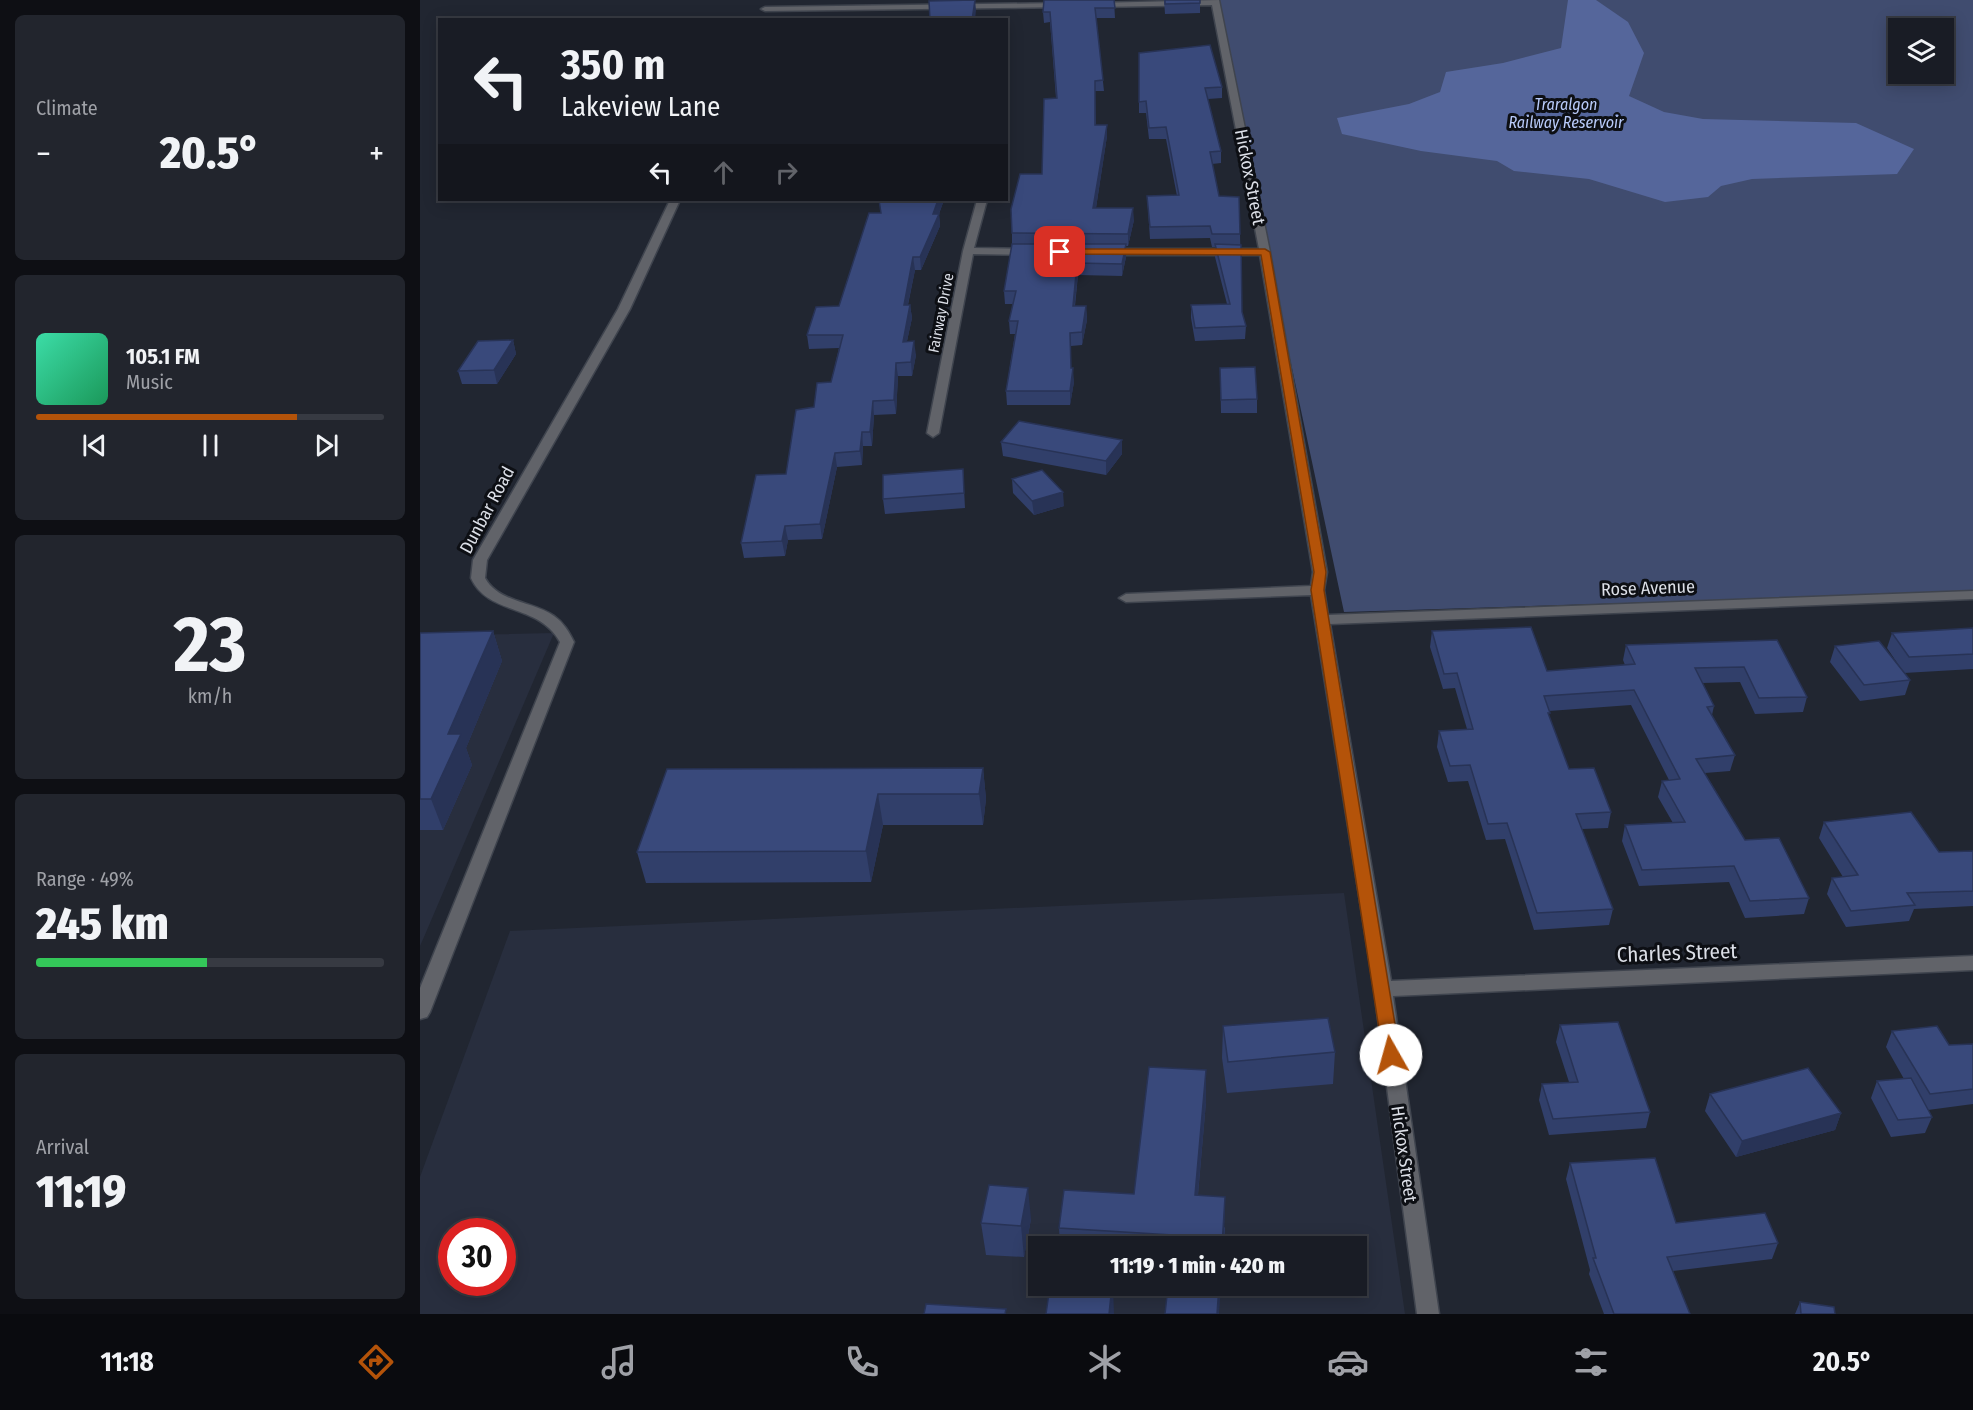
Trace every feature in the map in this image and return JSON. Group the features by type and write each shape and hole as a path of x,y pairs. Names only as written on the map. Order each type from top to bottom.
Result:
{"street":[{"path":"761,18 769,0"},
{"path":"1090,5 1215,2"},
{"name":"Hickox Street","path":"1215,2 1265,252 1320,572 1317,590 1324,620 1383,989 1428,1314"},
{"path":"765,9 999,10 1068,5"},
{"name":"Dunbar Road","path":"420,1012 567,642 563,629 552,620 489,592 478,580 480,561 493,534 624,309 675,201"},
{"name":"Fairway Drive","path":"933,434 968,251 982,201"},
{"path":"968,251 1040,252"},
{"path":"1099,252 1265,252"},
{"path":"1126,598 1317,590"},
{"name":"Rose Avenue","path":"1324,620 1973,596"},
{"name":"Charles Street","path":"1383,989 1973,963"}],"shaded area":[{"path":"1218,0 1973,0 1973,592 1344,612 1231,82"},
{"path":"554,633 424,937 420,946 420,636"},
{"path":"1344,893 1405,1314 420,1314 420,1177 510,931"}],"water":[{"name":"Traralgon Railway Reservoir","path":"1568,0 1596,0 1628,22 1644,53 1629,96 1664,112 1703,119 1856,123 1914,149 1897,174 1752,179 1721,186 1708,197 1665,202 1589,179 1514,171 1497,161 1421,151 1342,134 1337,118 1409,104 1440,92 1446,72 1503,63 1561,48"}],"building":[{"path":"975,0 972,18 930,18 929,1"},
{"path":"1044,0 1114,0 1115,8 1095,8 1103,80 1095,81 1095,125 1107,125 1093,208 1133,208 1128,234 1012,233 1011,209 1020,174 1042,174 1044,99 1057,98 1050,12 1043,12"},
{"path":"1165,0 1200,0 1200,3 1165,4"},
{"path":"1210,45 1222,87 1205,88 1221,151 1210,152 1219,196 1239,197 1240,234 1212,234 1210,226 1150,227 1147,196 1179,195 1166,127 1149,128 1146,101 1139,102 1139,53"},
{"path":"879,201 938,201 933,214 939,214 920,257 913,257 904,305 910,305 903,342 914,341 911,362 896,363 894,400 873,401 870,432 862,432 860,451 835,453 820,524 785,526 782,541 741,543 756,475 786,474 796,410 814,407 817,383 831,382 843,335 807,335 816,307 839,306 869,213 881,213"},
{"path":"1012,244 1126,244 1122,264 1077,263 1073,306 1086,306 1082,332 1070,333 1071,368 1073,368 1070,391 1006,391 1018,321 1009,321 1016,291 1004,291"},
{"path":"1215,244 1241,245 1242,312 1246,326 1195,328 1191,305 1230,304"},
{"path":"513,340 494,370 458,371 478,341"},
{"path":"1255,367 1257,399 1221,400 1220,368"},
{"path":"1019,421 1122,440 1106,461 1001,442"},
{"path":"963,469 964,493 883,499 883,475"},
{"path":"1042,470 1063,492 1032,501 1012,479"},
{"path":"1531,627 1547,671 1635,664 1626,645 1777,640 1807,697 1759,698 1744,667 1695,668 1714,706 1707,707 1735,755 1696,759 1745,840 1779,838 1809,898 1750,901 1734,866 1642,870 1625,825 1685,822 1662,781 1680,779 1634,690 1544,696 1569,769 1594,768 1611,812 1576,814 1613,909 1537,913 1507,823 1488,824 1470,765 1450,766 1439,731 1473,729 1457,673 1444,674 1432,631"},
{"path":"1973,628 1973,654 1909,657 1892,633"},
{"path":"493,631 448,734 461,734 431,799 420,799 420,633"},
{"path":"1879,641 1910,680 1864,685 1835,646"},
{"path":"983,768 979,794 878,794 866,851 637,852 667,769"},
{"path":"1911,812 1939,852 1973,851 1973,891 1907,893 1915,905 1851,911 1832,878 1858,875 1824,822"},
{"path":"1328,1018 1335,1052 1228,1062 1223,1026"},
{"path":"1618,1022 1650,1112 1553,1119 1542,1084 1578,1082 1560,1025"},
{"path":"1937,1026 1949,1045 1973,1044 1973,1089 1930,1094 1892,1031"},
{"path":"1149,1067 1206,1070 1195,1195 1225,1197 1223,1236 1172,1236 1059,1228 1064,1190 1134,1194"},
{"path":"1808,1068 1841,1113 1742,1141 1710,1094"},
{"path":"1911,1078 1932,1117 1898,1120 1877,1081"},
{"path":"1655,1158 1676,1223 1765,1213 1778,1243 1667,1257 1690,1314 1614,1314 1593,1258 1596,1258 1570,1163"},
{"path":"989,1185 1028,1188 1021,1226 981,1223"},
{"path":"1049,1296 1111,1296 1109,1314 1046,1314"},
{"path":"1167,1296 1218,1296 1217,1314 1165,1314"},
{"path":"1800,1302 1834,1307 1835,1314 1801,1314"},
{"path":"926,1304 1006,1309 1005,1314 924,1314"}],"route":[{"path":"1060,252 1265,252 1320,572 1317,590 1324,620 1383,989 1391,1055"}]}
